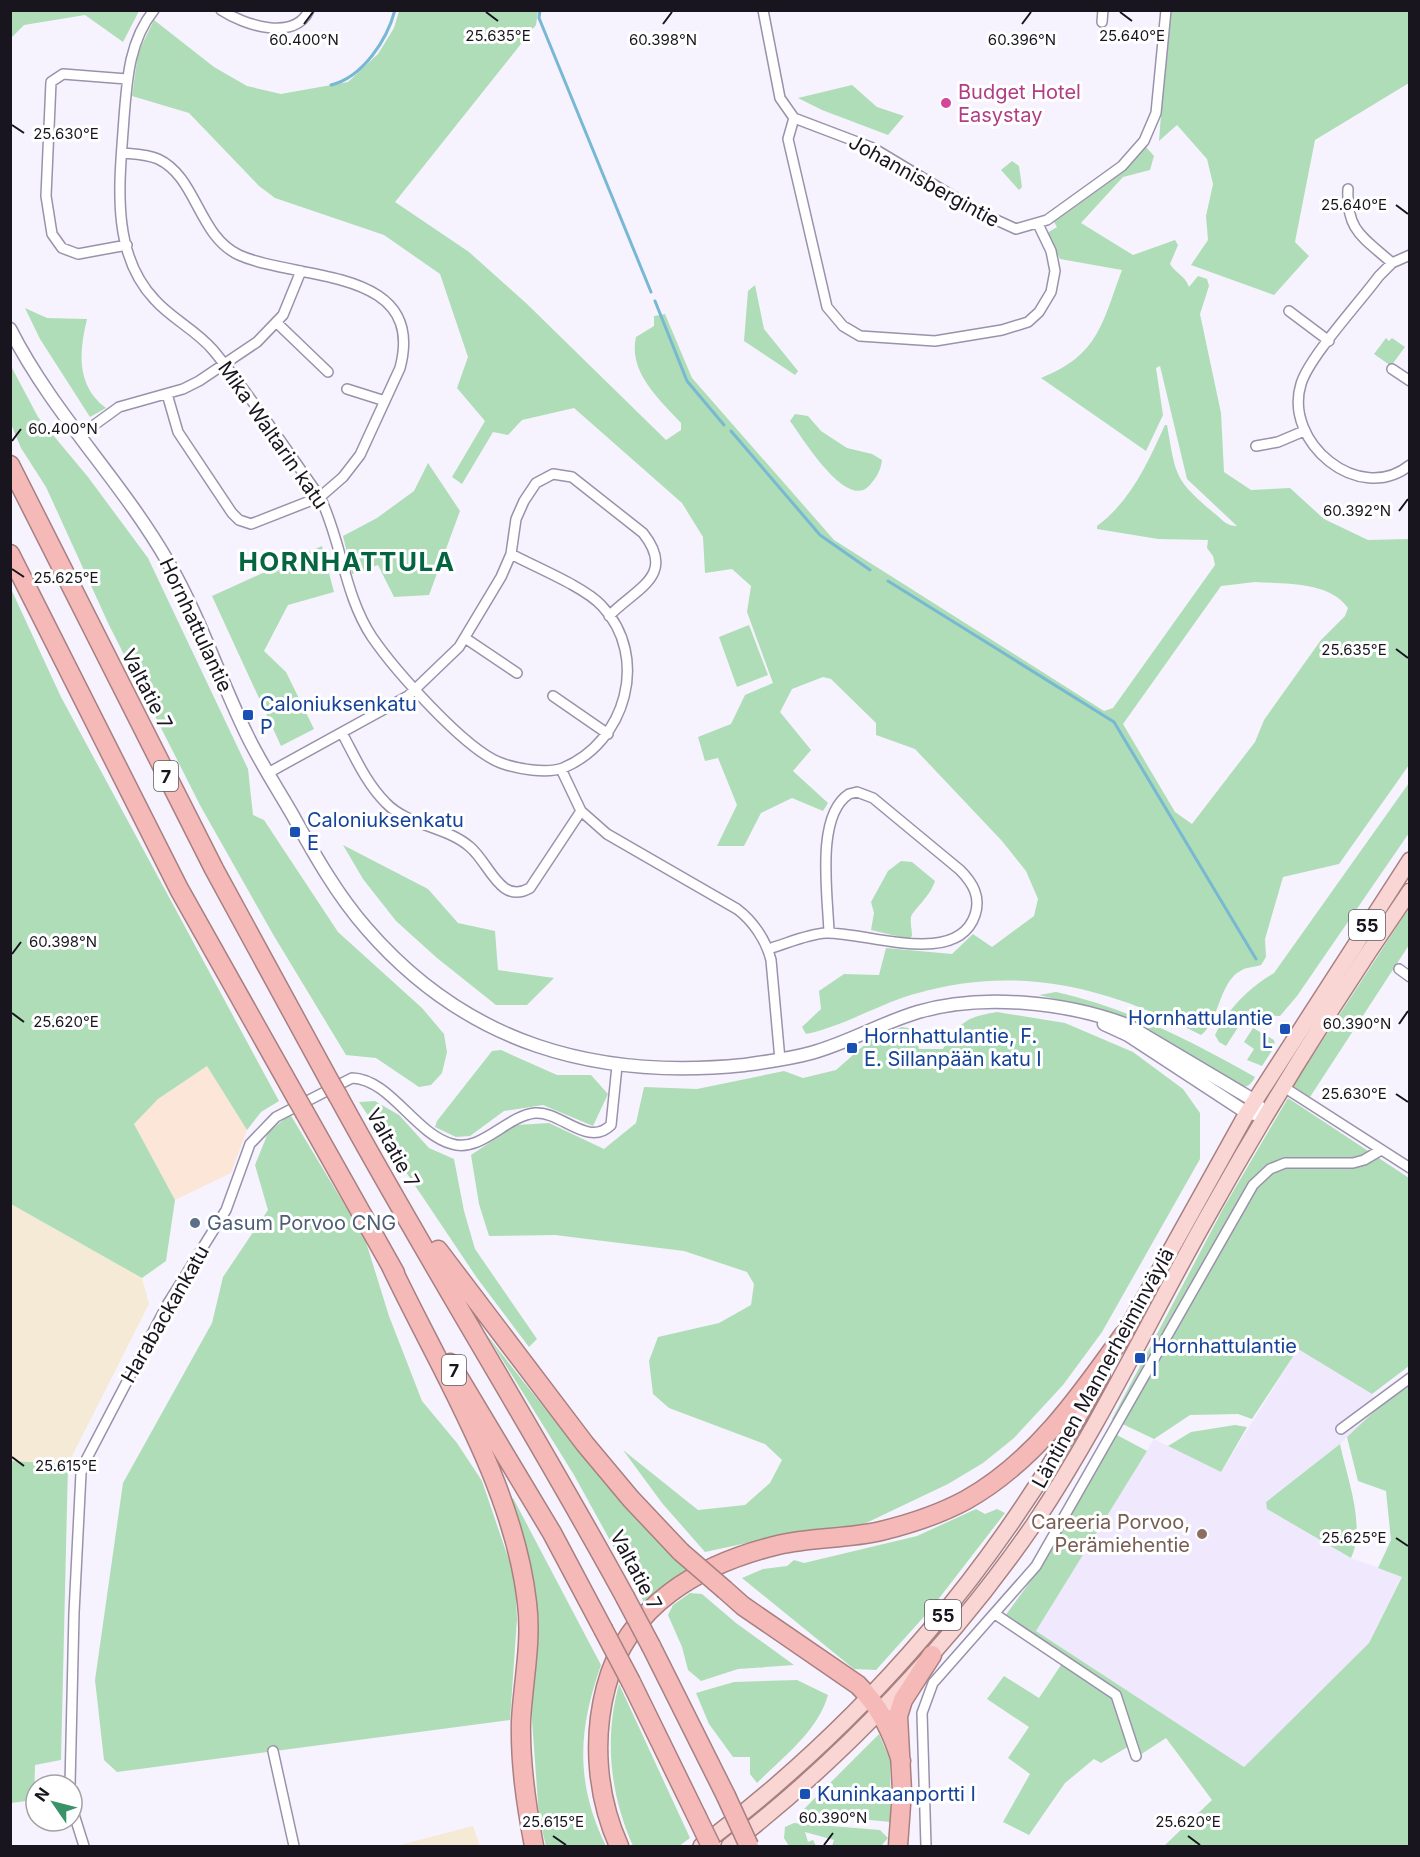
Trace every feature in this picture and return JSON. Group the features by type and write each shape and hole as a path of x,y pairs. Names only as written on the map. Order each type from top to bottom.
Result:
{"highway":[{"name":"Valtatie 7","path":"10,465 214,869 375,1163 565,1487 651,1646 749,1846"},
{"name":"7","path":"10,554 179,889 390,1264 552,1533 631,1682 711,1846"},
{"path":"375,1163 413,1213 457,1278 585,1444 631,1499 681,1552 743,1606 858,1685 875,1704 889,1727 901,1761"},
{"path":"390,1264 477,1442 506,1511 519,1557 528,1604 521,1757 524,1798 534,1846"},
{"path":"619,1846 600,1784 598,1756 601,1704 615,1660 628,1636 645,1614 683,1582 710,1567 780,1545 880,1531 931,1516 965,1500 1000,1478 1037,1445 1083,1392 1124,1334"},
{"path":"898,1846 902,1791 898,1732 900,1708 932,1655"}],"main road":[{"name":"Läntinen Mannerheiminväylä","path":"729,1846 795,1791 875,1704 1013,1523 1084,1409 1251,1107 1410,861"},
{"name":"Läntinen Mannerheiminväylä","path":"701,1846 932,1655 998,1571 1051,1496 1107,1401 1266,1116 1410,891"}],"street":[{"name":"Mika Waltarin katu","path":"154,10 137,40 127,79 119,197 127,245 137,274 153,299 203,339 320,497 332,521 345,573 364,624 382,650 416,689 475,748 500,763 534,770 561,769"},
{"path":"221,10 234,18 286,29 302,23 309,10"},
{"path":"763,10 780,98 794,118 788,139 822,292 835,319 860,336 935,341 1002,330 1028,322 1045,304 1054,281 1054,262 1038,225 1122,166 1144,141 1156,113 1166,10"},
{"path":"1102,22 1103,10"},
{"path":"127,79 63,74 51,82 46,196 51,234 62,248 78,254 127,245"},
{"name":"Johannisbergintie","path":"794,118 873,148 1001,224 1016,229 1038,225"},
{"path":"122,153 156,158 172,169 211,230 238,255 351,281 376,295 394,312 403,332 404,354 385,401 354,465 320,497 251,524 238,520 178,432 166,394"},
{"path":"1348,189 1347,203 1352,225 1392,263"},
{"path":"1410,255 1392,263 1306,372 1300,385 1299,414 1304,430 1317,451 1332,464 1350,474 1368,478 1384,477 1402,471 1410,465"},
{"path":"79,436 119,407 166,394 199,381 224,366 278,323 301,271"},
{"path":"1289,311 1329,341"},
{"path":"278,323 328,372"},
{"name":"Hornhattulantie","path":"10,329 50,398 138,513 169,563 186,595 248,738 343,898 365,927 414,978 449,1002 503,1034 556,1054 617,1066 708,1068 780,1060 811,1053 918,1012 939,1007 994,1002 1049,1006 1106,1017 1127,1025 1266,1116"},
{"path":"1392,369 1410,381"},
{"path":"347,388 385,401"},
{"path":"1256,446 1278,442 1304,430"},
{"path":"268,773 416,689 465,638 492,594 512,554 516,519 524,501 536,483 553,474 572,477 643,533 655,554 657,563 648,582 609,615"},
{"path":"512,554 593,598 609,615 624,646 628,670 622,710 608,734 587,753 561,769 581,811 607,834 737,909 751,922 768,949 780,1060"},
{"path":"465,638 517,674"},
{"path":"553,696 608,734"},
{"path":"342,733 367,780 386,804 412,819 458,837 483,859 500,885 513,893 520,893 530,888 581,811"},
{"path":"768,949 829,933 942,944 960,937 972,922 977,905 976,895 969,879 960,870 873,798 857,792 849,794 834,811 827,837 829,933"},
{"path":"1399,969 1410,977"},
{"name":"Harabackankatu","path":"70,1773 74,1613 81,1473 97,1435 167,1305 226,1210 250,1144 259,1132 276,1117 352,1078 362,1078 377,1086 408,1110 429,1133 454,1145 474,1143 514,1119 536,1113 548,1114 592,1133 601,1132 611,1125 617,1066"},
{"path":"1290,1091 1410,1168"},
{"path":"926,1846 923,1704 933,1683 1036,1566 1253,1185 1270,1169 1285,1163 1353,1163 1364,1160 1381,1150"},
{"path":"1341,1430 1410,1378"},
{"path":"995,1614 1116,1695 1136,1756"},
{"path":"273,1751 294,1846"}],"shaded area":[{"path":"207,1066 247,1130 231,1173 175,1200 134,1124 158,1099"},
{"path":"11,1204 142,1278 149,1304 68,1464 11,1461"},
{"name":"Careeria Porvoo, Perämiehentie","path":"1298,1349 1372,1394 1379,1407 1340,1444 1266,1501 1267,1509 1351,1558 1402,1576 1369,1643 1244,1767 1036,1631 1154,1439 1221,1472"},
{"path":"473,1826 480,1846 396,1846"}],"green space":[{"path":"11,10 139,11 123,42 85,15 24,25 11,38"},
{"path":"399,11 538,11 536,25 395,202 469,252 527,304 666,440 681,430 681,423 647,384 637,362 635,350 636,337 654,326 654,316 665,314 692,378 834,540 1104,711 1113,708 1215,565 1213,556 1207,548 1208,540 1158,539 1097,529 1097,526 1120,505 1129,493 1165,425 1167,425 1175,466 1184,484 1225,522 1237,526 1187,479 1160,366 1156,368 1163,415 1146,451 1041,378 1060,369 1087,348 1103,321 1122,270 1060,259 1047,233 1057,227 1054,222 1111,181 1146,147 1154,156 1150,170 1123,177 1081,223 1133,255 1175,240 1178,245 1170,264 1172,267 1185,279 1189,287 1198,276 1207,279 1209,286 1200,314 1221,413 1224,472 1251,490 1290,488 1324,519 1368,540 1409,539 1409,765 1339,864 1283,877 1265,939 1266,957 1261,965 1244,969 1234,975 1224,991 1212,1020 1201,1035 1167,1019 1098,993 1028,981 992,981 956,985 918,993 890,1002 835,1026 806,1034 802,1027 821,1009 819,991 844,974 879,975 886,948 952,954 973,934 992,947 1034,916 1038,899 1026,871 1002,841 915,749 876,735 876,723 831,679 823,677 792,689 780,712 811,750 793,771 828,803 823,811 792,798 761,813 744,846 717,846 737,805 718,758 705,761 698,737 731,724 745,695 773,683 747,612 751,586 732,569 705,573 703,537 682,503 574,408 522,420 508,435 493,432 462,484 452,477 485,421 457,388 468,357 440,274 384,235 275,198 259,186 189,113 132,96 138,53 154,20 214,67 247,86 281,94 348,82 378,54 394,28","holes":["1255,582 1318,588 1340,599 1348,608 1345,616 1321,640 1264,720 1255,742 1192,824 1175,812 1123,724 1221,586"]},
{"path":"1169,11 1409,11 1409,83 1315,140 1295,242 1309,256 1274,295 1191,265 1208,240 1206,216 1213,184 1207,159 1177,125 1159,141"},
{"path":"852,85 877,107 904,116 888,135 822,110 798,98"},
{"path":"1012,161 1019,166 1022,187 1019,190 1001,170"},
{"path":"755,285 764,329 798,371 795,375 744,341 748,291"},
{"path":"25,308 47,318 87,319 82,344 82,368 89,389 106,408 90,417 40,339"},
{"path":"1386,338 1389,341 1392,338 1405,347 1391,366 1374,354"},
{"path":"11,366 38,417 88,477 148,558 248,769 253,815 264,820 338,932 422,1008 444,1034 447,1052 442,1073 431,1085 419,1087 376,1058 346,1055 274,936 201,807 109,625 46,487 21,448 11,424"},
{"path":"795,414 808,416 821,431 847,448 872,454 882,460 878,474 870,485 860,491 849,489 838,481 826,469 790,421"},
{"path":"428,463 460,511 429,595 394,597 378,565 352,574 343,536 377,518 414,491"},
{"path":"322,546 334,592 288,605 264,651 286,672 314,729 281,746 212,596"},
{"path":"11,589 61,697 279,1101 261,1112 247,1130 207,1066 158,1099 134,1124 175,1200 166,1261 142,1278 11,1204"},
{"path":"749,625 768,675 737,687 719,637"},
{"path":"1409,783 1409,833 1297,996 1280,1016 1246,1015 1226,1046 1219,1042 1215,1035 1226,1016 1248,992 1274,973"},
{"path":"343,845 428,889 458,923 495,931 498,970 554,978 527,1005 496,1005 437,958 396,921 363,879"},
{"path":"901,861 912,862 935,881 911,917 912,936 909,939 871,930 874,913 871,902 888,871"},
{"path":"1409,908 1409,945 1310,1097 1293,1086"},
{"path":"1056,992 1134,1016 1255,1077 1248,1086 1237,1086 1148,1029 1097,1009 1039,995"},
{"path":"997,1012 1065,1023 1133,1052 1183,1089 1200,1113 1200,1159 1102,1332 1063,1385 1014,1438 983,1463 948,1484 864,1524 770,1538 705,1552 662,1503 623,1450 698,1510 745,1505 770,1483 782,1460 765,1444 669,1408 653,1394 649,1361 658,1337 719,1323 751,1305 754,1284 747,1272 684,1251 555,1235 489,1236 479,1204 471,1155 516,1125 549,1123 604,1149 636,1123 644,1087 697,1089 784,1071 803,1078 836,1070 870,1040 902,1027 913,1029 919,1049 943,1049 965,1022 978,1016"},
{"path":"1253,1028 1274,1040 1275,1046 1262,1066 1247,1060 1254,1049 1244,1042"},
{"path":"501,1050 557,1075 591,1075 608,1094 593,1126 543,1105 504,1111 470,1136 456,1137 435,1127 437,1121 492,1051"},
{"path":"1288,1098 1409,1178 1409,1366 1372,1394 1298,1349 1252,1419 1238,1414 1190,1415 1154,1439 1112,1419 1224,1207"},
{"path":"375,1101 399,1115 429,1148 454,1159 464,1211 475,1249 537,1339 529,1347 477,1278 359,1102"},
{"path":"290,1114 365,1239 389,1316 422,1401 457,1443 482,1481 515,1578 517,1619 510,1720 117,1772 104,1760 95,1680 123,1483 212,1323 223,1277 268,1210 255,1165 268,1133"},
{"path":"487,1335 584,1456 688,1571 644,1602 574,1475"},
{"path":"1409,1385 1409,1846 1164,1846 1212,1800 1166,1738 1140,1755 1118,1693 1111,1686 1005,1616 1035,1575 1115,1434 1147,1451 1036,1631 1244,1767 1369,1643 1402,1577 1378,1568 1391,1540 1386,1491 1358,1481 1347,1437 1379,1407"},
{"path":"1235,1425 1247,1427 1221,1472 1168,1446 1191,1432"},
{"path":"1340,1444 1356,1517 1357,1531 1351,1558 1267,1509 1266,1502"},
{"path":"11,1461 68,1464 61,1760 35,1765 35,1773 24,1773 24,1801 11,1803"},
{"path":"513,1498 601,1665 588,1712 583,1756 589,1800 606,1846 546,1846 539,1817 532,1720 533,1617 509,1501"},
{"path":"976,1509 985,1514 997,1509 1005,1513 930,1610 876,1670 854,1669 742,1578 763,1569 787,1566 794,1560 804,1563 917,1536"},
{"path":"690,1593 702,1594 736,1623 794,1665 738,1669 701,1681 688,1670 682,1647 668,1615 673,1605"},
{"path":"1063,1662 1113,1697 1129,1746 1101,1763 1094,1759 1065,1783 1029,1835 1003,1822 1030,1774 1008,1758 1029,1727 987,1699 1004,1676 1039,1698"},
{"path":"797,1680 828,1695 823,1708 808,1732 757,1783 750,1774 750,1757 733,1757 709,1724 696,1693 734,1682"},
{"path":"619,1684 690,1838 679,1846 633,1846 625,1826 615,1786 611,1746 614,1705"},
{"path":"879,1734 890,1760 891,1822 805,1814 802,1811"},
{"path":"794,1823 880,1830 888,1838 881,1846 832,1846 834,1840 805,1832 808,1842 813,1840 816,1846 789,1846 784,1838 785,1827"}],"waterway":[{"path":"331,85 353,74 372,56 380,45 395,10"},
{"path":"540,10 539,18 651,292"},
{"path":"655,301 687,381 724,425"},
{"path":"731,431 820,535 870,570"},
{"path":"888,581 1114,722 1256,959"}],"place":[{"name":"Budget Hotel Easystay","path":"946,103"},
{"name":"Caloniuksenkatu P","path":"248,715"},
{"name":"Caloniuksenkatu E","path":"295,832"},
{"name":"Hornhattulantie L","path":"1285,1029"},
{"name":"Hornhattulantie, F. E. Sillanpään katu I","path":"852,1048"},
{"name":"Gasum Porvoo CNG","path":"195,1223"},
{"name":"Hornhattulantie I","path":"1140,1358"},
{"name":"Careeria Porvoo, Perämiehentie","path":"1202,1534"},
{"name":"Kuninkaanportti I","path":"805,1794"}],"district":[{"name":"HORNHATTULA","path":"347,561"}]}
